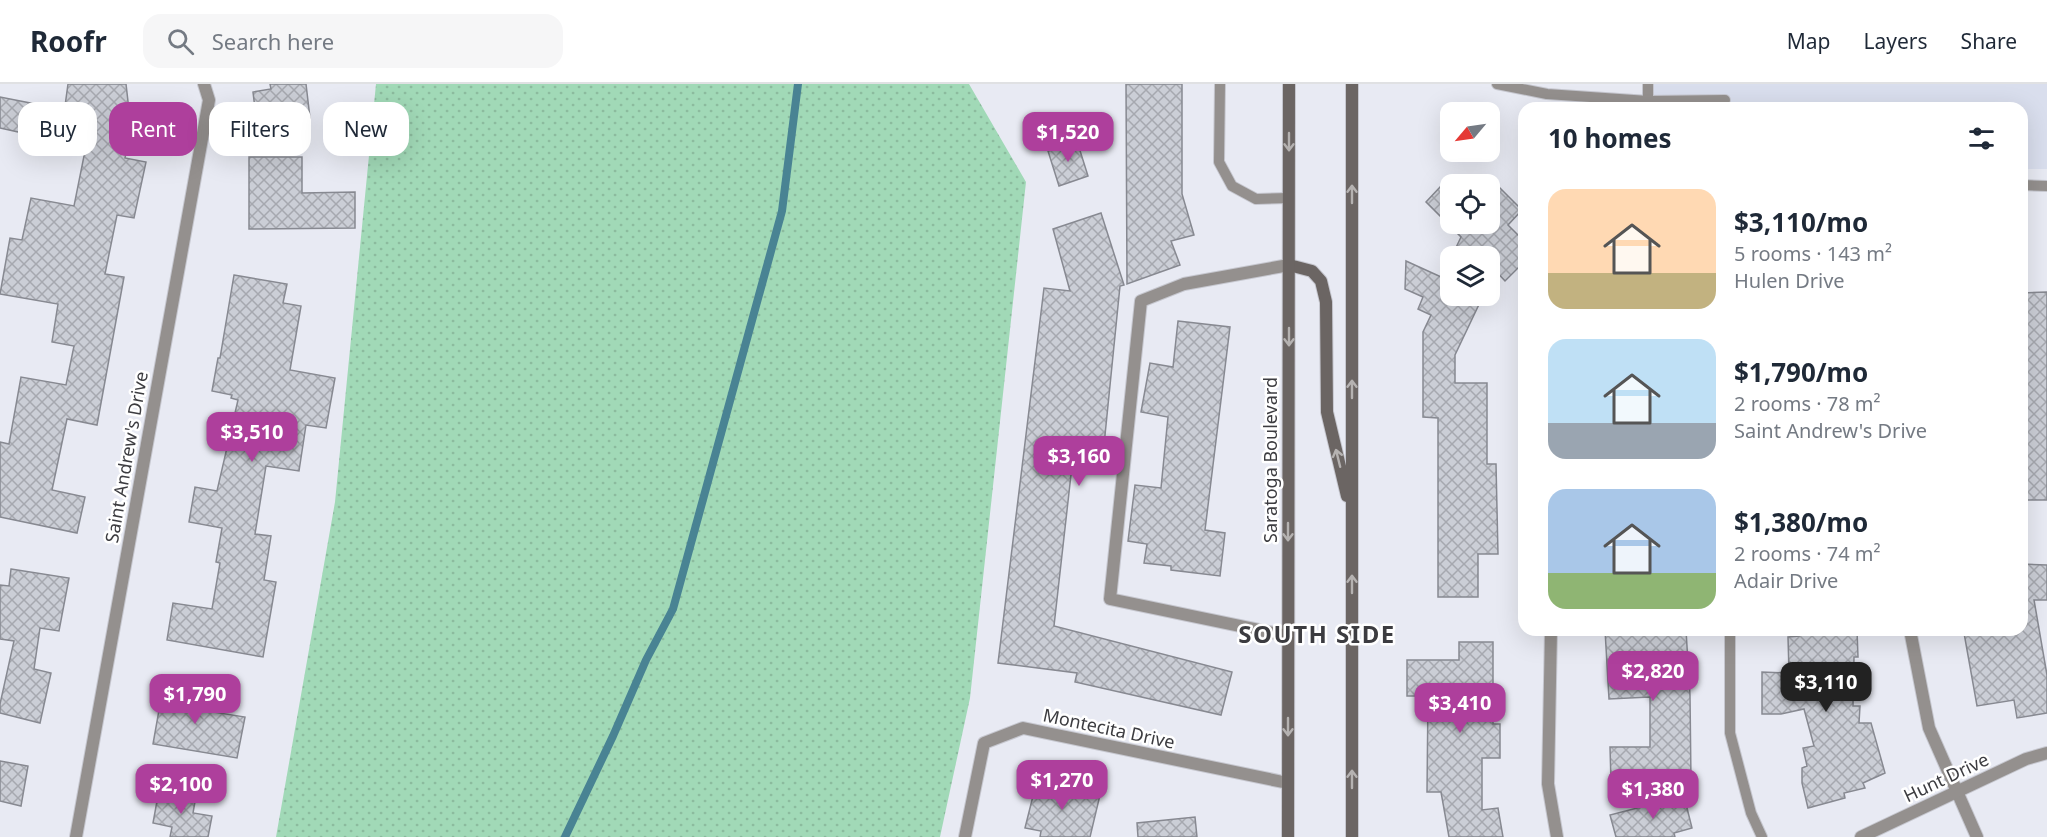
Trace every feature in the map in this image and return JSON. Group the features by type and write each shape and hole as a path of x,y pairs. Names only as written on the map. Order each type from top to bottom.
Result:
{"main road":[{"name":"Saratoga Boulevard","path":"1288,837 1289,84"},
{"path":"1352,84 1352,837"},
{"path":"1289,265 1312,271 1321,281 1326,302 1327,412 1352,515"}],"street":[{"name":"Saint Andrew's Drive","path":"76,837 208,100 204,84"},
{"path":"1288,636 1110,599 1141,301 1184,284 1289,265"},
{"path":"1551,636 1548,784 1557,837"},
{"path":"1911,636 1929,728 1977,837"},
{"name":"Montecita Drive","path":"965,837 984,743 1023,728 1288,783"},
{"name":"Hunt Drive","path":"1861,837 2026,759 2047,753"}],"lane":[{"path":"1220,84 1219,162 1232,186 1256,199 1289,198"},
{"path":"1497,84 1547,94 1648,101 1725,100"},
{"path":"1648,84 1648,101"},
{"path":"2028,185 2047,186"},
{"path":"1731,636 1730,733 1750,813 1762,837"}],"shaded area":[{"path":"1648,84 2047,84 2047,169 2028,169 2028,102 1649,102"}],"green space":[{"path":"376,84 969,84 1026,182 970,698 940,837 276,837 335,502 369,156 409,156 409,102 374,102"}],"building":[{"path":"68,84 126,84 128,102 109,102 109,156 125,156 125,158 146,162 134,218 117,215 105,274 124,277 97,425 67,419 52,490 85,497 77,533 0,517 0,442 9,444 21,377 66,385 74,346 52,342 58,304 0,294 10,238 22,240 31,198 74,206 84,156 97,156 97,102 66,102"},
{"path":"270,84 306,84 308,102 254,102 253,92 271,89"},
{"path":"1126,84 1182,84 1182,194 1194,235 1171,241 1180,265 1127,284"},
{"path":"0,97 25,102 18,102 18,132 0,128"},
{"path":"1077,141 1088,176 1059,186 1048,151"},
{"path":"249,157 302,157 302,193 355,192 355,228 249,229"},
{"path":"1440,187 1440,216 1426,202"},
{"path":"1500,188 1518,206 1518,214 1508,225 1518,235 1518,268 1505,281 1500,276 1500,246 1457,246 1461,237 1458,234 1500,234"},
{"path":"1101,213 1124,285 1120,286 1102,465 1075,462 1074,467 1072,466 1054,626 1232,672 1221,715 1075,682 1077,673 998,663 1044,288 1070,291 1053,229"},
{"path":"1406,261 1440,276 1440,306 1478,306 1455,355 1455,383 1487,383 1487,464 1496,464 1498,554 1478,554 1478,597 1438,597 1438,418 1423,417 1423,332 1431,315 1418,309 1423,297 1405,289"},
{"path":"234,275 287,284 283,303 301,306 290,370 335,378 326,428 306,425 299,471 266,466 255,534 271,536 264,580 276,582 263,657 167,640 173,603 212,609 220,563 216,562 222,528 189,522 195,487 217,491 238,400 231,398 232,395 212,391"},
{"path":"2047,292 2047,500 2028,500 2028,293"},
{"path":"1178,321 1230,327 1205,530 1225,533 1220,576 1171,570 1171,566 1144,563 1147,544 1128,541 1135,485 1161,488 1168,417 1141,412 1150,363 1173,367"},
{"path":"2028,564 2047,565 2047,600 2034,600 2047,675 2047,713 2017,718 2014,700 1977,706 1965,636 2028,636"},
{"path":"11,569 69,578 59,631 40,628 34,669 51,673 40,723 0,713 14,641 0,639 0,585 9,586"},
{"path":"1605,636 1686,636 1691,781 1611,782 1610,747 1650,747 1650,697 1609,699"},
{"path":"1857,636 1858,657 1854,657 1853,706 1860,706 1859,723 1871,723 1885,773 1863,783 1865,788 1844,793 1845,798 1808,808 1802,783 1802,768 1807,766 1803,748 1814,746 1804,709 1781,714 1762,714 1762,672 1789,673 1788,637"},
{"path":"1459,642 1493,642 1493,724 1500,724 1500,758 1482,758 1482,810 1498,808 1503,837 1449,837 1441,792 1427,792 1428,696 1407,696 1407,660 1459,660"},
{"path":"164,682 198,688 194,709 245,717 237,758 153,744"},
{"path":"0,761 28,766 21,806 0,801"},
{"path":"1037,780 1100,795 1090,837 1040,837 1041,831 1025,828"},
{"path":"159,790 196,796 193,813 212,816 208,837 170,837 172,827 153,823"},
{"path":"1684,796 1692,828 1674,833 1675,837 1616,837 1610,815"},
{"path":"1195,817 1197,837 1138,837 1137,823"}],"waterway":[{"path":"565,837 646,660 673,609 782,211 798,84"}],"district":[{"name":"SOUTH SIDE","path":"1317,633"}]}
